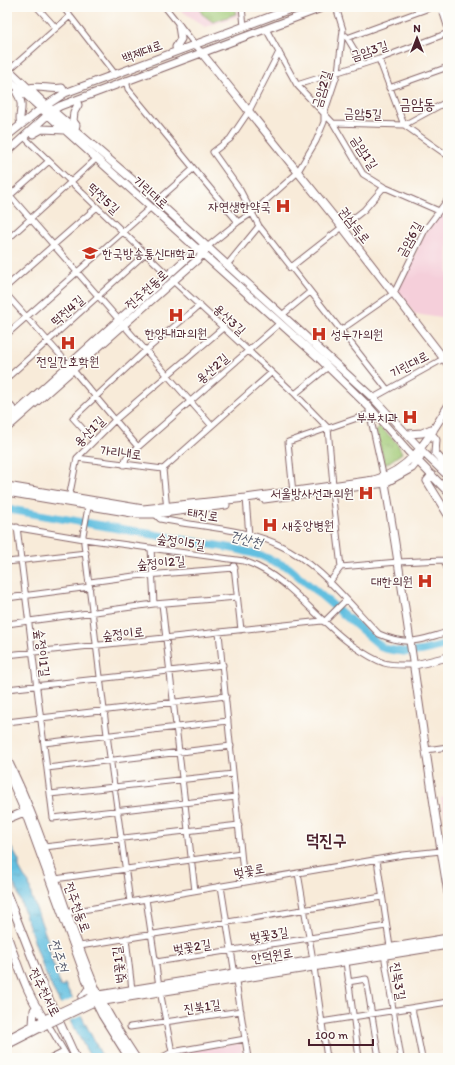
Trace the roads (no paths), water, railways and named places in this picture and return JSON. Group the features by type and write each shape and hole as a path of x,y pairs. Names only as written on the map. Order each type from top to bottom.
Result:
{"street":[{"path":"37,7 56,28"},
{"path":"63,7 115,74"},
{"name":"권삼득로","path":"165,7 297,173 343,228 446,362"},
{"path":"242,7 244,26"},
{"name":"백제대로","path":"7,136 21,124 65,93 295,7"},
{"name":"백제대로","path":"7,152 51,112 76,100 324,7"},
{"name":"금암2길","path":"297,173 316,141 324,122 324,114 338,72 343,30 336,7"},
{"path":"348,38 432,7"},
{"path":"441,7 448,29"},
{"path":"8,69 70,16"},
{"path":"178,51 176,47 181,39 179,26"},
{"path":"266,29 297,85 324,114"},
{"path":"343,30 363,64"},
{"name":"금암3길","path":"297,85 379,59 448,32"},
{"path":"249,111 279,52"},
{"name":"금암5길","path":"324,114 333,123 404,125 379,59"},
{"name":"금암5길","path":"389,88 446,68"},
{"name":"기린대로","path":"8,69 29,88 44,107"},
{"name":"기린대로","path":"7,78 75,129 157,201 374,398 423,452 448,476"},
{"name":"백제대로","path":"126,80 128,89 193,169"},
{"path":"29,88 62,88 65,93"},
{"path":"20,89 17,93 22,103 19,120 21,124"},
{"path":"75,129 76,124 73,121 74,112 78,105 76,100"},
{"path":"448,101 404,125 448,156"},
{"name":"기린대로","path":"249,111 230,139 213,152 240,190 259,226 290,268 387,389"},
{"name":"기린대로","path":"51,112 65,130 96,159 328,367 448,492"},
{"name":"금암1길","path":"333,123 363,174 384,187 440,211"},
{"path":"30,131 33,134 42,129 65,130"},
{"name":"떡전5길","path":"24,136 124,231 171,279"},
{"path":"7,240 72,183 96,159"},
{"path":"8,195 49,160"},
{"path":"193,169 238,222"},
{"name":"기린대로","path":"157,201 193,169"},
{"path":"207,247 238,222 252,214 297,173"},
{"path":"290,268 343,228 364,210 384,187"},
{"name":"떡전4길","path":"8,195 32,219 122,323"},
{"name":"금암6길","path":"394,293 425,230 448,199"},
{"path":"7,286 97,207"},
{"name":"떡전4길","path":"7,334 150,208"},
{"path":"226,265 259,226"},
{"name":"전주천동로","path":"7,428 19,415 207,247"},
{"name":"떡전4길","path":"7,378 100,296 146,253"},
{"name":"용산3길","path":"171,279 295,394 328,428"},
{"path":"282,315 310,292"},
{"path":"341,330 394,293"},
{"name":"용산1길","path":"7,295 27,316 138,447"},
{"path":"145,351 200,305"},
{"name":"용산2길","path":"122,323 211,425"},
{"path":"249,351 280,323"},
{"name":"용산2길","path":"141,398 224,328"},
{"name":"용산1길","path":"94,441 73,418 145,351"},
{"name":"용산2길","path":"138,447 249,351"},
{"name":"기린대로","path":"374,398 387,389 446,362"},
{"path":"295,394 328,367"},
{"name":"전주천동로","path":"7,422 35,405 71,368"},
{"path":"167,510 163,469 271,373"},
{"name":"용산1길","path":"77,458 115,420 141,398"},
{"path":"7,401 19,415"},
{"path":"7,434 36,407 35,405"},
{"path":"434,434 448,406"},
{"path":"293,493 288,442 328,428 369,411 384,480 398,562 448,893"},
{"path":"88,506 167,510 384,480 412,468 416,459 423,452 448,414"},
{"path":"328,428 332,488 341,567 329,583"},
{"path":"408,434 422,433 431,429 436,440 435,453 445,464 440,468"},
{"path":"124,465 126,458 138,447"},
{"path":"69,500 77,458"},
{"name":"가리내로","path":"77,458 163,469"},
{"path":"432,475 427,481 448,515"},
{"path":"7,486 69,500 88,506 138,514 155,514 167,510"},
{"path":"7,492 69,500"},
{"path":"246,500 249,536"},
{"path":"88,506 84,537 107,735 130,902"},
{"name":"태진로","path":"155,514 160,519 270,541 289,550 309,564 380,634 390,639 411,644 448,632"},
{"name":"숲정이5길","path":"7,526 234,560 259,566 278,578 307,603 323,622 369,657 385,663 414,663"},
{"name":"숲정이1길","path":"17,527 53,818 118,812"},
{"path":"151,548 154,604"},
{"path":"7,562 86,553"},
{"path":"341,567 446,559 448,572"},
{"path":"234,560 241,630"},
{"name":"숲정이2길","path":"26,596 152,574 234,568"},
{"path":"7,598 26,596"},
{"path":"93,613 154,604 237,597"},
{"path":"323,622 329,618 345,601"},
{"path":"162,604 194,891"},
{"name":"숲정이1길","path":"7,624 93,613"},
{"name":"숲정이로","path":"7,655 96,647 323,622"},
{"path":"220,633 244,882"},
{"path":"414,663 448,657"},
{"path":"101,677 223,665"},
{"name":"숲정이1길","path":"7,689 101,677"},
{"path":"7,722 226,696"},
{"path":"44,743 228,721"},
{"path":"47,768 231,746"},
{"path":"426,750 448,747"},
{"name":"전주천동로","path":"7,759 65,913 80,946 93,1002 129,1058"},
{"name":"전주천동로","path":"7,770 44,847 55,879 88,989 82,998 93,1002 136,1058"},
{"path":"50,794 234,774"},
{"path":"118,812 236,797"},
{"path":"7,819 26,811"},
{"path":"44,847 239,825"},
{"name":"벚꽃로","path":"65,913 376,860 441,851"},
{"path":"55,879 241,853"},
{"path":"376,860 390,947"},
{"name":"벚꽃3길","path":"298,873 314,964 327,1058"},
{"name":"벚꽃2길","path":"221,886 236,975"},
{"path":"7,894 41,981 76,1058"},
{"name":"벚꽃3길","path":"226,922 382,897"},
{"path":"146,899 160,989 172,1052"},
{"name":"벚꽃2길","path":"151,934 226,922"},
{"name":"벚꽃3길","path":"232,951 386,926"},
{"name":"벚꽃1길","path":"80,946 151,934"},
{"name":"전주천서로","path":"7,935 23,978 68,1058"},
{"name":"벚꽃1길","path":"126,938 132,990"},
{"name":"안덕원로","path":"314,964 390,947 448,938"},
{"name":"안덕원로","path":"93,1002 236,975 314,964 346,962 384,954 446,946"},
{"name":"벚꽃2길","path":"156,962 232,951"},
{"name":"진북3길","path":"384,954 401,1058"},
{"path":"346,962 359,1058"},
{"name":"진북1길","path":"236,975 248,1058"},
{"path":"348,982 366,979 379,1058"},
{"name":"안덕원로","path":"93,1002 132,990 160,989"},
{"path":"7,1045 47,1021 54,1014 93,1002"},
{"path":"7,1039 33,1025 47,1021 93,1002"},
{"name":"진북3길","path":"393,1011 448,1002"},
{"name":"진북3길","path":"412,1008 422,1058"},
{"path":"33,1025 34,1010 54,1014"},
{"name":"진북1길","path":"130,1027 241,1011"},
{"path":"321,1022 393,1011"},
{"path":"161,1058 172,1052 245,1039"},
{"path":"52,1058 64,1052"}],"water":[{"path":"7,840 19,861 19,868 29,883 31,895 48,941 51,959 60,986 63,987 65,984 103,1058 91,1058 56,996 44,970 16,888 7,874"}],"waterway":[{"name":"건산천","path":"7,509 236,549 262,556 289,568 383,648 416,652 448,644"}],"place":[{"name":"자연생한약국","path":"283,206"},
{"name":"한국방송통신대학교","path":"90,253"},
{"name":"한양내과의원","path":"176,315"},
{"name":"성누가의원","path":"319,334"},
{"name":"전일간호학원","path":"68,343"},
{"name":"부부치과","path":"410,417"},
{"name":"서울방사선과의원","path":"366,493"},
{"name":"새중앙병원","path":"270,525"},
{"name":"대한의원","path":"425,581"}],"district":[{"name":"금암동","path":"417,104"},
{"name":"덕진구","path":"326,840"}],"water label":[{"name":"전주천","path":"59,955"}]}
